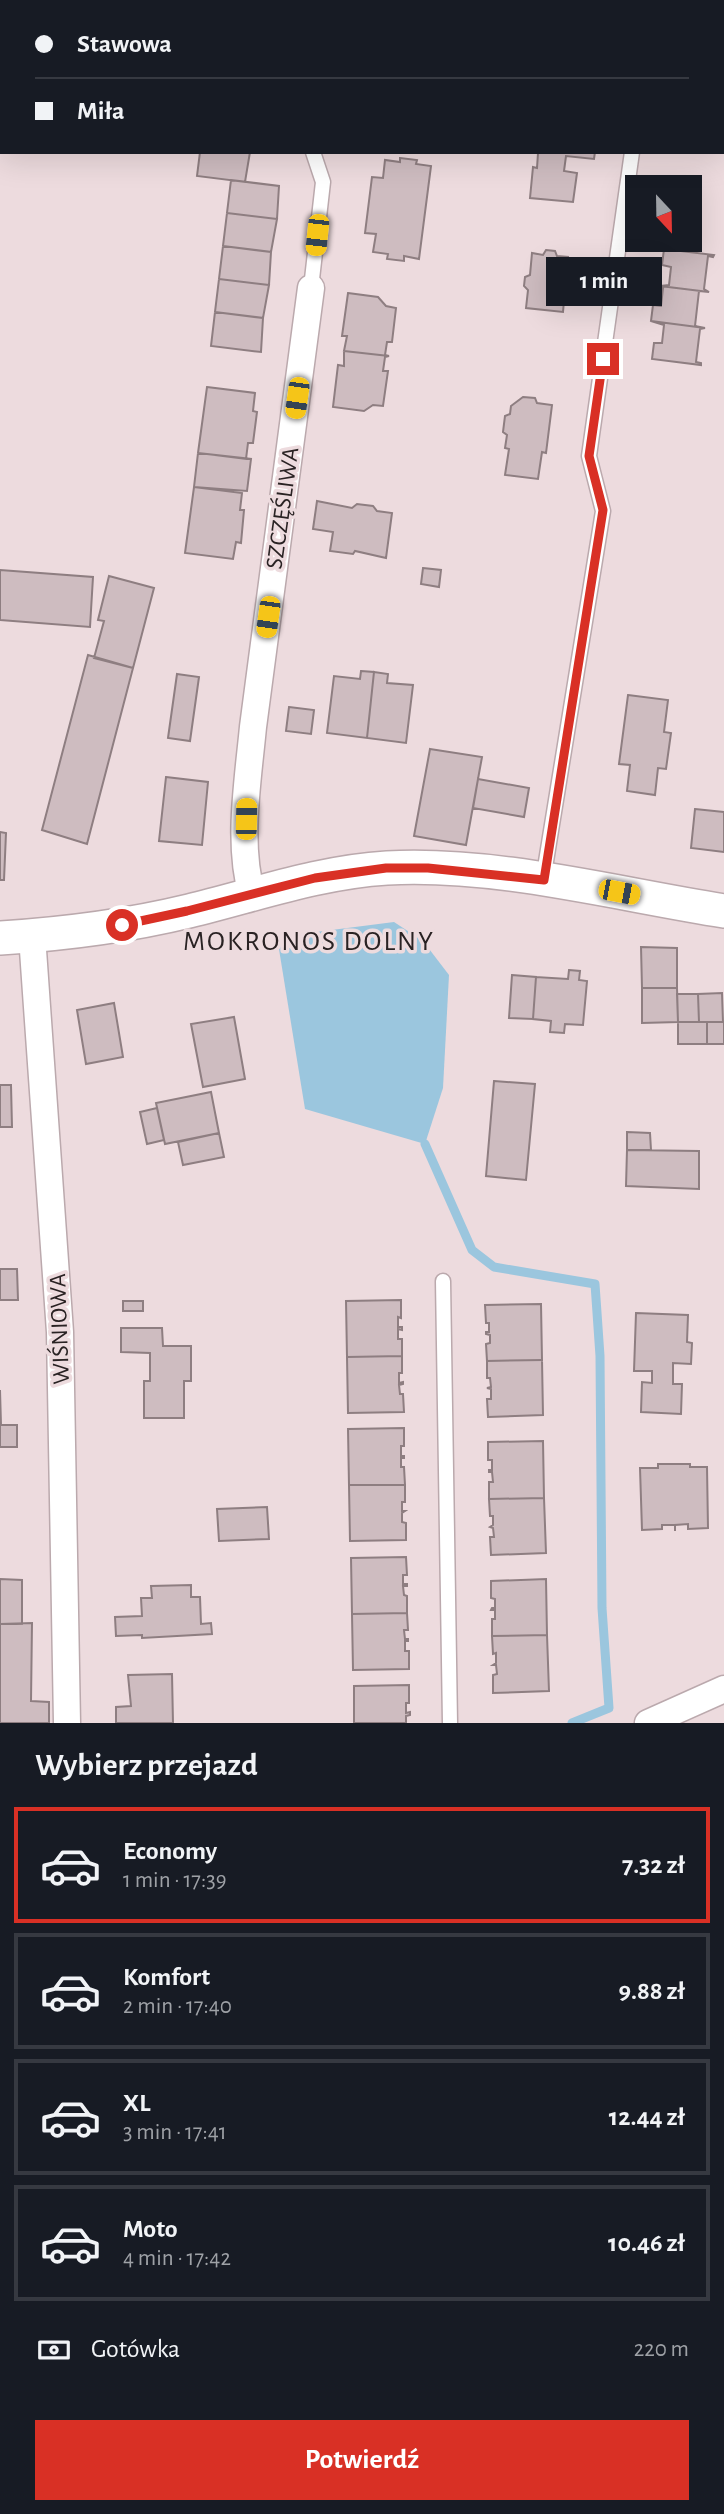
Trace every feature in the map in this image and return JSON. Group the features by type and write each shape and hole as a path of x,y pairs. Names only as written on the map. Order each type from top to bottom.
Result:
{"street":[{"name":"SZCZĘŚLIWA","path":"252,895 247,879 246,843 253,727 311,288"},
{"path":"16,937 122,925 315,878 386,868 439,869 544,880 724,912"},
{"name":"WIŚNIOWA","path":"16,937 61,1332 67,1723"},
{"path":"648,1723 724,1689"}],"lane":[{"path":"311,288 323,182 314,154"},
{"path":"544,880 603,510 589,456 632,154"},
{"path":"443,1281 450,1723"}],"water":[{"path":"394,922 423,941 449,975 443,1088 425,1144 305,1109 277,937"}],"building":[{"path":"200,154 250,154 245,182 197,176"},
{"path":"538,154 595,154 594,159 566,156 564,171 577,173 573,202 530,198 533,167 537,168"},
{"path":"400,158 417,160 416,164 431,166 419,259 404,256 404,261 387,259 388,254 373,252 376,234 365,233 372,177 383,178 385,160 400,162"},
{"path":"231,180 279,186 277,219 227,213"},
{"path":"227,213 277,219 271,252 223,246"},
{"path":"223,246 271,252 269,285 219,279"},
{"path":"546,250 555,251 557,256 568,257 563,312 526,308 528,290 524,286 525,277 530,275 532,253 543,255"},
{"path":"664,252 714,255 708,256 704,289 709,292 660,286 669,285 671,267 662,265"},
{"path":"219,279 269,285 263,318 215,312"},
{"path":"660,286 709,292 699,291 695,326 705,328 651,321 653,305 661,306 663,288"},
{"path":"348,293 378,297 386,306 396,308 392,342 387,342 385,355 389,356 344,351 347,336 342,336"},
{"path":"215,312 263,318 261,352 211,346"},
{"path":"651,321 705,328 700,329 696,362 701,365 652,359 654,343 662,343 664,325"},
{"path":"344,351 389,356 385,357 383,371 388,371 383,406 373,405 364,411 333,407 338,365 344,366"},
{"path":"207,387 255,393 253,411 257,412 253,443 248,443 246,459 198,453"},
{"path":"523,397 535,398 537,403 552,405 546,453 542,452 538,479 505,475 509,449 505,448 507,435 503,432 505,416 510,414 511,406"},
{"path":"198,453 251,459 247,491 194,487"},
{"path":"194,487 242,493 240,510 244,510 241,543 236,542 233,559 185,553"},
{"path":"317,501 352,508 357,504 373,506 377,511 392,513 386,558 355,551 353,554 330,551 333,532 313,529"},
{"path":"423,568 441,570 439,587 421,584"},
{"path":"0,570 93,577 90,627 0,620"},
{"path":"109,576 154,588 133,668 94,658 104,621 98,620"},
{"path":"88,655 133,668 87,844 42,830"},
{"path":"361,671 374,672 367,738 327,733 334,676 360,679"},
{"path":"374,672 388,674 387,683 413,685 406,743 367,738"},
{"path":"177,674 199,677 190,741 168,738"},
{"path":"628,695 668,700 664,732 671,733 666,769 658,768 655,795 627,791 630,765 619,764"},
{"path":"289,707 314,710 311,734 286,731"},
{"path":"430,749 482,757 466,845 414,836"},
{"path":"166,777 208,782 202,845 159,841"},
{"path":"478,779 529,788 524,817 473,808"},
{"path":"695,809 724,812 724,852 691,848"},
{"path":"0,832 6,833 4,880 0,880"},
{"path":"641,947 677,948 677,988 642,988"},
{"path":"569,970 580,971 579,980 587,981 583,1025 565,1024 564,1033 550,1032 551,1021 533,1019 536,977 568,979"},
{"path":"512,975 536,977 533,1019 509,1018"},
{"path":"642,988 677,988 678,1022 642,1023"},
{"path":"722,993 723,1022 699,1022 698,994"},
{"path":"677,994 698,994 699,1022 678,1022"},
{"path":"114,1003 123,1057 86,1064 77,1010"},
{"path":"234,1017 245,1079 203,1087 191,1024"},
{"path":"678,1022 707,1022 707,1044 678,1044"},
{"path":"707,1022 724,1022 724,1044 707,1044"},
{"path":"494,1081 535,1084 526,1180 486,1176"},
{"path":"0,1085 11,1085 12,1127 0,1127"},
{"path":"211,1092 219,1133 165,1144 156,1103"},
{"path":"157,1108 164,1140 147,1144 140,1112"},
{"path":"627,1132 650,1133 651,1150 627,1150"},
{"path":"219,1133 224,1157 183,1165 178,1142"},
{"path":"627,1150 699,1151 699,1189 626,1186"},
{"path":"0,1269 17,1269 18,1300 0,1300"},
{"path":"401,1300 398,1327 402,1327 402,1330 398,1329 398,1339 402,1339 402,1356 347,1357 346,1301"},
{"path":"123,1301 143,1301 143,1311 123,1311"},
{"path":"541,1304 542,1360 487,1361 486,1344 490,1343 490,1335 486,1334 489,1332 489,1323 486,1323 485,1305"},
{"path":"636,1313 688,1315 687,1342 692,1343 691,1364 673,1363 673,1384 682,1384 681,1414 641,1412 642,1382 652,1383 652,1371 634,1371"},
{"path":"121,1328 162,1328 163,1346 191,1346 191,1381 184,1381 184,1418 144,1418 144,1381 150,1381 150,1353 121,1352"},
{"path":"402,1356 399,1383 403,1384 399,1385 400,1394 403,1394 404,1412 348,1413 347,1357"},
{"path":"542,1360 543,1415 488,1417 487,1399 491,1399 491,1389 487,1388 491,1387 490,1378 487,1378 487,1361"},
{"path":"0,1390 1,1425 17,1425 17,1447 0,1447"},
{"path":"404,1428 401,1456 404,1458 401,1458 401,1467 404,1467 405,1485 349,1485 348,1429"},
{"path":"543,1441 544,1498 489,1499 489,1482 493,1482 492,1472 489,1472 492,1470 492,1460 488,1460 488,1442"},
{"path":"658,1464 707,1467 708,1528 688,1529 688,1524 662,1525 662,1529 642,1530 640,1468 658,1468"},
{"path":"349,1485 405,1485 402,1511 405,1511 402,1513 402,1522 406,1523 406,1540 350,1541"},
{"path":"544,1498 546,1553 491,1555 490,1537 494,1537 493,1528 490,1527 493,1525 493,1516 490,1516 489,1499"},
{"path":"267,1507 269,1539 219,1541 217,1509"},
{"path":"406,1557 407,1575 403,1575 403,1584 407,1586 403,1586 404,1595 407,1596 407,1613 352,1614 351,1558"},
{"path":"0,1579 22,1580 22,1624 0,1624"},
{"path":"546,1579 547,1635 492,1636 495,1610 491,1610 495,1608 495,1599 491,1598 491,1581"},
{"path":"191,1585 191,1597 200,1597 201,1624 211,1623 212,1634 142,1638 142,1635 116,1636 115,1617 142,1616 141,1598 152,1598 151,1586"},
{"path":"407,1613 408,1630 404,1630 405,1639 408,1639 405,1641 405,1651 409,1651 409,1669 353,1670 352,1614"},
{"path":"32,1623 31,1701 49,1702 49,1723 0,1723 0,1624"},
{"path":"547,1635 549,1691 493,1693 493,1675 497,1674 496,1665 493,1665 496,1663 496,1653 493,1654 492,1636"},
{"path":"172,1674 173,1723 116,1723 116,1707 131,1706 128,1675"},
{"path":"409,1685 406,1713 410,1712 410,1715 406,1716 406,1723 354,1723 354,1686"}],"waterway":[{"path":"425,1144 472,1250 494,1267 595,1284 600,1356 602,1608 609,1708 572,1723"}],"district":[{"name":"MOKRONOS DOLNY","path":"309,940"}],"route":[{"path":"122,925 315,878 386,868 428,868 544,880 603,510 589,456 603,359"}]}
